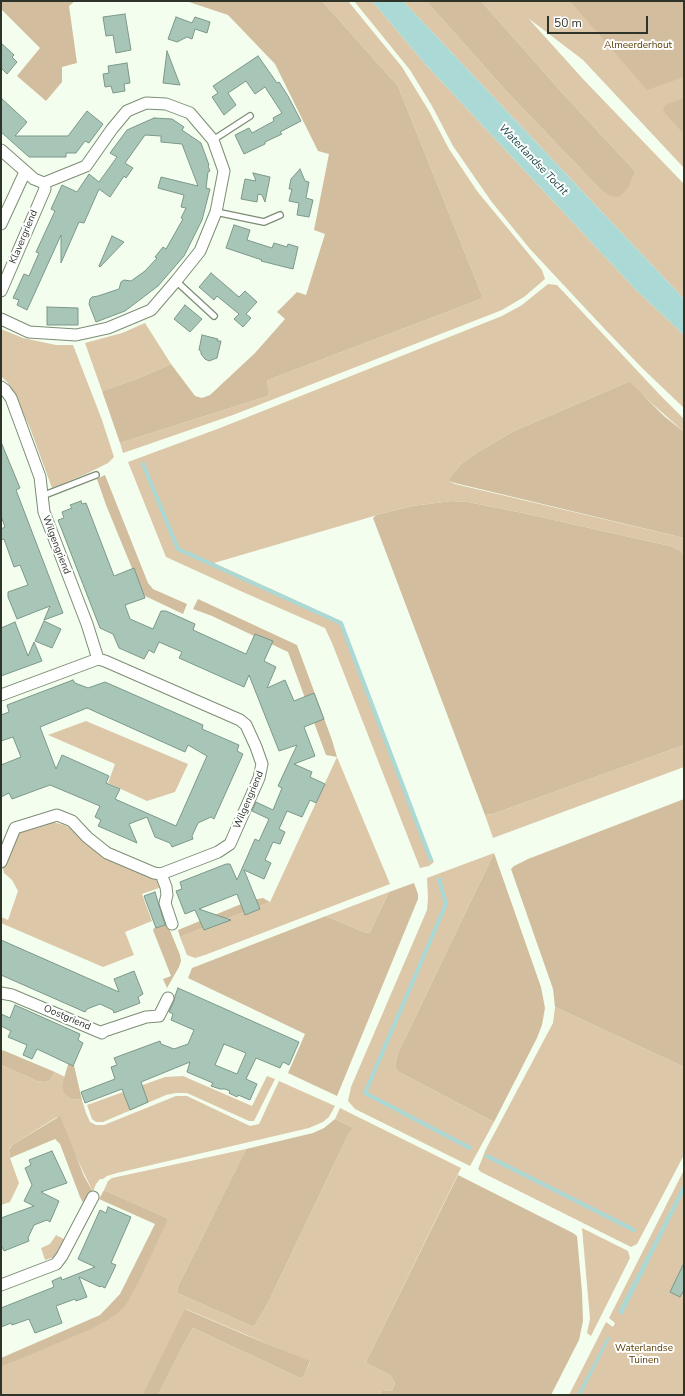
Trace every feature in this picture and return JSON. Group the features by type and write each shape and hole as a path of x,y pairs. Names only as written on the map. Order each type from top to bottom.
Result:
{"street":[{"path":"1,150 34,179 44,182 86,166 127,111 146,103 166,104 190,113 213,140 224,171 216,212 200,251 151,310 108,328 76,335 29,332 1,319"},
{"path":"1,224 25,172"},
{"name":"Klavergriend","path":"1,291 45,189 44,182"},
{"name":"Wilgengriend","path":"1,387 11,398 40,478 46,519 87,624 98,659 240,720 246,725 262,764 259,778 230,844 218,852 161,874"},
{"path":"1,695 98,659"},
{"path":"1,862 15,828 57,815 72,821 86,837 107,853 154,873 161,874 166,887 167,895 165,903 172,924"},
{"name":"Oostgriend","path":"1,993 12,995 102,1033 146,1017 159,1016 168,998"},
{"path":"1,1285 56,1264 62,1256 93,1197"}],"lane":[{"path":"213,140 250,116"},
{"path":"216,212 264,222 280,215"},
{"path":"176,281 214,316"},
{"path":"42,496 96,475"}],"green space":[{"path":"1,1 75,1 69,6 77,63 62,67 62,82 46,101 17,76 40,48 1,9"},
{"path":"186,1 322,1 398,86 481,293 481,299 268,380 268,396 120,443 102,391 139,378 171,364 195,396 202,398 210,395 255,353 285,319 277,312 297,292 306,295 325,234 314,230 329,154 318,151 275,64 228,15"},
{"path":"322,1 348,1 402,67 429,111 449,149 477,191 542,270 545,279 524,297 502,310 233,415 123,453 120,443 268,396 268,380 481,299 481,293 398,86"},
{"path":"354,1 372,1 427,66 636,290 684,335 684,408 642,368 530,249 491,201 453,146 432,106 410,70"},
{"name":"Almeerderhout","path":"403,1 426,1 508,93 599,188 635,171 566,97 481,1 684,1 684,168 583,60 528,18 583,79 684,184 684,299"},
{"path":"426,1 481,1 566,97 635,171 628,188 619,197 610,196 599,188 508,93"},
{"name":"Almeerderhout","path":"570,1 684,1 684,77 647,90"},
{"path":"684,98 684,134 663,109 665,105"},
{"path":"548,284 557,285 684,419 684,432 628,382 514,431 462,463 449,481 455,484 684,538 684,556 681,551 670,546 523,513 468,502 452,501 412,506 376,515 214,563 341,621 417,822 434,862 429,866 420,868 325,628 166,557 128,462 220,428 502,316 522,305"},
{"path":"145,323 171,364 139,378 102,391 85,343 122,333"},
{"path":"1,329 23,338 56,345 73,345 102,420 114,457 108,463 52,488 30,428 13,391 1,376"},
{"path":"630,382 664,416 684,432 684,538 449,481 462,463 514,431"},
{"path":"105,475 148,583 153,589 187,604 183,614 143,595 106,505 97,479"},
{"path":"452,501 468,502 523,513 670,546 681,551 684,556 684,745 493,814 485,815 373,518 376,515 412,506"},
{"path":"198,599 297,645 337,757 326,755 288,652 212,616 193,609"},
{"path":"86,721 188,764 175,792 147,801 108,783 115,764 48,735"},
{"path":"684,745 684,767 493,838 485,815 493,814"},
{"path":"337,757 390,884 205,955 195,958 187,955 180,937 270,902"},
{"path":"684,799 684,1067 555,1007 553,989 511,869 528,859"},
{"path":"49,821 75,830 85,843 124,866 159,879 161,884 159,888 142,894 152,921 125,932 134,955 103,967 1,923 1,917 8,920 18,891 12,880 4,873 2,864 17,831"},
{"path":"494,853 398,1053 395,1066 397,1071 494,1122 470,1166 355,1109 348,1101 351,1087 427,910 427,878"},
{"path":"494,853 541,987 545,1008 542,1025 537,1038 494,1122 397,1071 395,1066 398,1053"},
{"path":"414,883 418,894 418,899 337,1096 288,1073 305,1034 188,978 192,968 326,916 366,933 370,932 389,892"},
{"path":"389,892 370,932 366,933 326,916"},
{"path":"263,898 270,902 180,937 178,930 251,900"},
{"path":"167,923 181,961 167,988 163,979 171,976 153,930 154,928"},
{"path":"555,1007 684,1067 684,1155 637,1244 631,1247 481,1172 478,1169 486,1149 553,1023"},
{"path":"1,1050 55,1072 50,1080 44,1082 37,1081 1,1065"},
{"path":"69,1061 73,1061 82,1100 72,1099 64,1093 62,1085"},
{"path":"1,1065 37,1081 44,1082 50,1080 55,1072 65,1077 62,1085 72,1099 82,1100 90,1122 96,1125 104,1125 176,1096 187,1096 250,1126 259,1124 279,1081 335,1106 329,1117 323,1122 309,1128 117,1173 100,1179 93,1192 57,1117 12,1145 9,1149 10,1158 19,1183 10,1202 1,1205"},
{"path":"183,1076 252,1106 267,1076 275,1079 254,1121 249,1121 187,1093 166,1095 103,1122 96,1122 92,1119 87,1105 165,1077"},
{"path":"340,1108 461,1168 366,1362 390,1375 395,1383 392,1391 382,1390 380,1395 158,1395 193,1328 302,1379 310,1362 186,1309 142,1395 1,1395 1,1367 113,1317 167,1218 104,1190 108,1181 112,1178 246,1149 178,1286 177,1293 254,1327 268,1303 348,1135 354,1128 335,1119"},
{"path":"60,1116 84,1176 93,1192 86,1208 80,1197 60,1144 55,1139 10,1158 9,1150 12,1145"},
{"path":"335,1119 354,1128 348,1135 268,1303 254,1327 177,1293 178,1286 246,1149 313,1133 324,1128"},
{"name":"Waterlandse Tuinen","path":"684,1170 684,1395 569,1395 606,1322 613,1327 615,1323 609,1318"},
{"path":"458,1175 577,1236 583,1321 579,1340 551,1395 380,1395 382,1390 392,1391 395,1383 390,1375 366,1362"},
{"path":"104,1190 167,1218 139,1281 125,1306 113,1317 91,1329 1,1367 1,1358 100,1315 120,1294 155,1224 99,1199"},
{"path":"582,1228 628,1251 630,1258 591,1336 587,1333 590,1319"},
{"path":"56,1235 66,1240 57,1256 45,1260 41,1248 50,1244"},
{"path":"185,1309 310,1361 302,1379 193,1328 158,1395 142,1395"}],"water":[{"name":"Waterlandse Tocht","path":"372,1 403,1 683,298 684,335 636,290 427,66"},
{"path":"684,1183 684,1192 622,1315 618,1312"},
{"path":"608,1336 610,1338 581,1395 577,1395"}],"building":[{"path":"125,14 131,50 116,53 113,35 106,36 103,17"},
{"path":"176,17 192,23 195,17 210,22 207,33 195,29 192,39 187,37 177,42 168,39"},
{"path":"1,43 14,55 12,57 17,62 7,74 1,68"},
{"path":"167,51 180,85 163,83"},
{"path":"258,56 277,83 279,82 301,121 280,132 282,134 265,142 265,144 244,154 235,135 249,128 252,133 274,121 273,118 282,113 265,87 255,94 246,81 228,93 236,105 224,115 212,97 218,93 213,86"},
{"path":"127,63 130,83 124,84 125,91 113,93 111,86 105,87 103,74 109,73 108,66"},
{"path":"1,98 27,122 15,136 68,136 87,111 103,124 89,143 85,141 76,153 66,153 66,157 29,157 1,132"},
{"path":"154,118 172,119 184,127 182,130 201,143 209,165 210,171 208,172 206,188 210,189 202,220 184,256 158,286 125,311 96,322 89,304 90,299 92,297 119,289 121,282 124,280 131,281 145,271 157,258 155,257 163,247 166,249 183,219 181,218 186,208 181,207 184,195 158,188 161,177 198,186 182,144 161,142 161,136 145,135 125,163 133,168 126,178 124,176 110,197 99,189 84,223 79,222 61,263 61,235 27,310 17,305 19,300 13,298 24,274 29,276 39,253 36,252 55,211 51,209 62,185 77,192 89,174 99,182 117,157 110,153 127,130"},
{"path":"300,169 305,181 309,182 306,198 313,200 309,217 297,215 299,203 289,201 292,189 289,189 291,179"},
{"path":"253,173 270,177 265,202 262,195 258,194 257,202 241,199 245,179 256,181"},
{"path":"234,225 250,230 247,240 272,248 274,243 287,247 288,244 298,247 293,269 261,261 262,260 226,248"},
{"path":"112,236 124,242 100,267 99,266"},
{"path":"211,273 239,297 245,291 257,302 246,314 251,318 243,327 234,319 239,314 217,296 214,300 199,287"},
{"path":"185,305 202,319 190,332 174,319"},
{"path":"47,307 78,308 78,325 47,325"},
{"path":"202,335 218,339 217,341 221,341 217,358 209,361 201,354 201,351 199,350"},
{"path":"1,442 20,488 16,490 63,613 44,620 50,606 17,619 8,597 8,592 28,585 20,565 14,567 4,539 1,540 1,529 5,527 1,516"},
{"path":"81,501 82,504 86,503 114,576 134,568 145,598 125,605 130,619 153,629 161,611 166,611 195,624 193,630 246,654 255,634 273,641 264,661 276,667 267,688 285,680 294,701 314,693 324,719 304,727 315,756 294,764 312,772 310,777 325,784 316,803 310,800 302,817 287,811 279,829 285,832 280,844 273,842 265,860 271,863 264,879 244,870 260,909 245,915 237,894 199,909 231,920 204,930 195,910 185,914 176,891 182,889 180,882 226,864 230,864 237,880 255,839 259,841 269,819 252,811 256,802 273,810 282,788 278,786 297,745 279,751 249,675 244,687 179,658 182,652 159,642 154,653 149,650 144,659 119,648 113,634 100,628 58,520 64,518 62,512 72,508 70,505"},
{"path":"44,621 61,629 52,648 35,641"},
{"path":"15,622 28,656 34,642 42,661 1,676 1,628"},
{"path":"73,680 75,683 88,688 105,682 203,725 202,729 239,745 237,751 243,754 214,819 211,817 198,823 192,836 193,839 172,847 170,843 155,837 147,817 129,824 137,843 98,826 101,820 95,817 100,806 50,785 12,799 9,793 1,797 1,765 21,757 13,737 1,741 1,715 9,712 7,705","holes":["87,708 185,752 188,745 207,756 176,826 115,799 120,789 106,783 109,776 62,755 56,769 40,727"]},
{"path":"155,892 165,925 156,928 144,896"},
{"path":"1,940 119,992 114,979 134,971 143,994 138,997 140,1003 114,1013 113,1010 100,1004 87,1009 85,1012 1,975"},
{"path":"178,988 299,1042 289,1065 283,1062 280,1068 256,1058 246,1079 257,1084 250,1100 238,1095 237,1097 225,1089 211,1086 213,1083 187,1072 190,1062 141,1082 148,1102 130,1110 122,1089 85,1103 81,1092 115,1079 111,1067 117,1065 114,1058 160,1041 161,1044 174,1049 188,1044 194,1030 171,1020 173,1014 169,1012","holes":["224,1044 246,1053 237,1074 215,1065"]},
{"path":"15,1005 80,1034 78,1040 83,1043 73,1066 37,1049 32,1059 23,1055 27,1045 8,1037 11,1031 1,1026 1,1014 10,1018"},
{"path":"52,1151 67,1183 41,1192 59,1201 50,1222 47,1220 34,1225 28,1238 29,1241 4,1251 1,1245 1,1218 34,1206 24,1201 32,1185 25,1168 31,1165 29,1160"},
{"path":"108,1207 131,1217 111,1263 116,1265 105,1288 79,1277 87,1297 76,1301 75,1299 56,1306 62,1323 35,1333 29,1319 1,1327 1,1308 54,1287 52,1281 61,1277 62,1280 95,1267 78,1259 100,1210 106,1213"},
{"path":"684,1263 684,1290 680,1297 670,1292"}],"waterway":[{"path":"143,464 178,549 341,623 431,860"},
{"path":"439,879 446,904 365,1093 470,1148"},
{"path":"487,1156 634,1230"}]}
